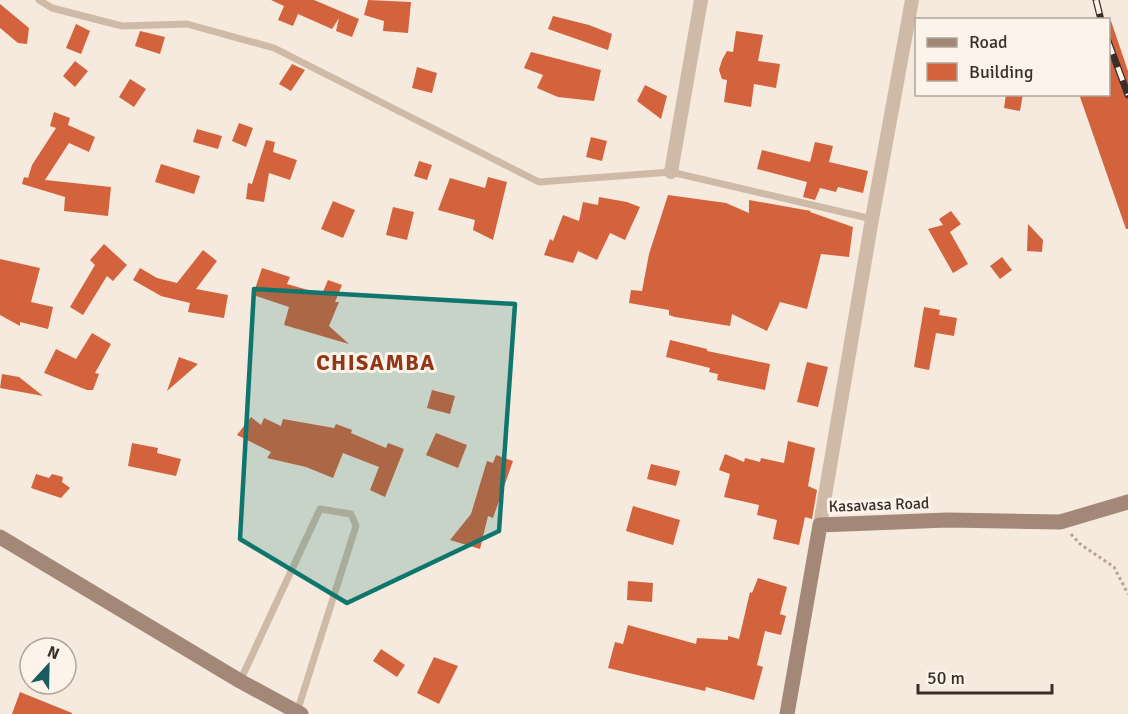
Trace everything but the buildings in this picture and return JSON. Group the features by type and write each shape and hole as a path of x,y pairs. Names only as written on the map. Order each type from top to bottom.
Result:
{"street":[{"path":"671,172 701,0"},
{"path":"820,525 912,0"},
{"name":"Kasavasa Road","path":"788,714 820,525 947,520 1060,522 1128,502"},
{"path":"0,537 240,681 299,713"}],"lane":[{"path":"39,0 52,8 122,26 187,24 274,48 539,182 671,172 872,219"},
{"path":"240,681 320,509 351,514 356,526 299,713"}],"path":[{"path":"1060,522 1080,544 1114,567 1128,594"}],"highlighted area":[{"path":"254,289 515,304 499,531 347,603 240,539"}],"railway":[{"path":"1096,0 1100,18"},
{"path":"1110,46 1128,95"}],"district":[{"name":"CHISAMBA","path":"376,362"}]}
